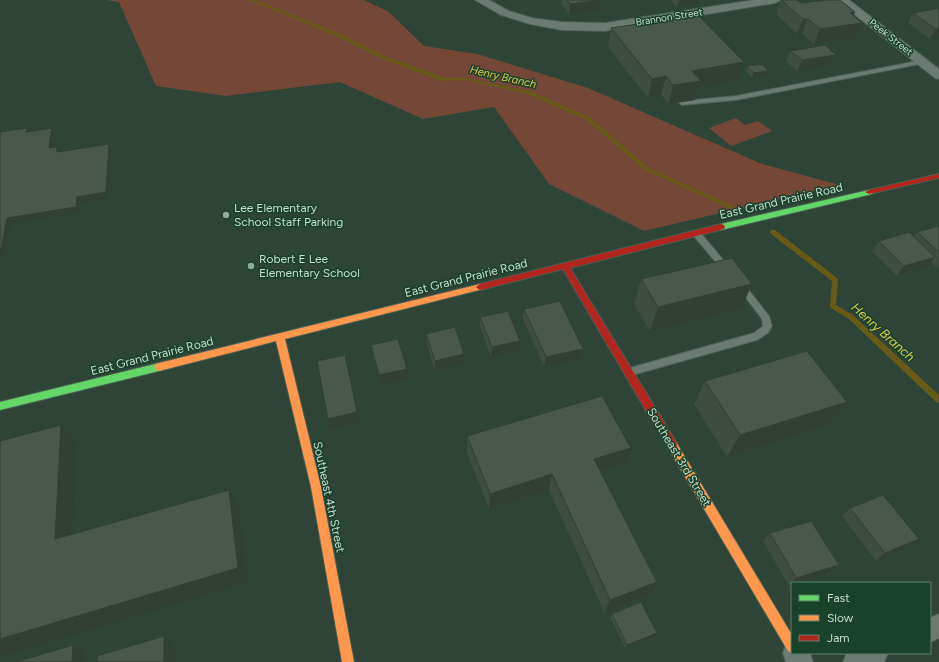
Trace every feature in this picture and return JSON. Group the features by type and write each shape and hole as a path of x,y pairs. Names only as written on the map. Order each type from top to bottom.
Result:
{"street":[{"name":"Brannon Street","path":"481,0 505,13 530,21 562,26 606,27 730,3 775,0"},
{"name":"Peek Street","path":"842,0 939,75"},
{"name":"East Grand Prairie Road","path":"0,406 280,338 696,232 939,176"},
{"name":"Southeast 3rd Street","path":"565,266 791,646"},
{"name":"Southeast 4th Street","path":"280,338 316,487 348,662"},
{"path":"855,662 874,654"}],"lane":[{"path":"682,103 736,98 923,62"},
{"path":"629,372 757,336 765,331 768,326 766,318 754,301 696,232"}],"shaded area":[{"path":"106,0 364,0 389,12 424,46 477,54 588,88 762,164 840,185 644,231 549,184 494,107 423,119 340,82 226,96 156,86 119,2"},
{"path":"736,118 745,125 758,121 772,131 731,146 709,128"}],"building":[{"path":"567,0 599,0 570,4"},
{"path":"781,0 797,0 801,3 840,0 855,12 850,13 862,23 820,29 808,19 803,19"},
{"path":"939,8 939,28 936,29 913,13"},
{"path":"698,15 744,62 692,71 701,81 673,85 666,76 652,79 611,28"},
{"path":"825,45 836,55 802,60 790,51"},
{"path":"762,64 768,71 754,73 747,66"},
{"path":"27,128 26,132 52,128 49,148 57,147 57,152 109,144 106,192 77,197 76,207 7,218 0,250 0,132"},
{"path":"939,226 939,252 917,232"},
{"path":"909,232 935,257 904,266 879,241"},
{"path":"732,258 752,284 658,307 641,279"},
{"path":"560,301 583,349 546,357 524,309"},
{"path":"508,311 520,341 492,347 480,317"},
{"path":"455,327 464,354 435,361 426,334"},
{"path":"398,339 407,369 379,375 371,345"},
{"path":"807,351 847,402 740,435 705,381"},
{"path":"345,355 357,412 328,419 317,361"},
{"path":"602,396 631,448 594,459 657,582 610,600 552,474 490,494 467,436"},
{"path":"61,425 55,539 229,490 238,568 0,639 0,441"},
{"path":"883,495 919,539 885,553 850,508"},
{"path":"811,521 839,565 796,578 770,533"},
{"path":"641,602 657,633 627,645 612,614"},
{"path":"164,636 164,662 97,662 97,656"},
{"path":"73,645 72,662 16,662"}],"waterway":[{"name":"Henry Branch","path":"251,0 341,36 382,57 444,80 465,79 530,93 587,118 647,169 733,208"},
{"name":"Henry Branch","path":"773,232 835,280 833,306 851,317 939,400"}],"traffic: fast":[{"path":"721,227 869,192"},
{"path":"0,406 159,367"}],"traffic: slow":[{"path":"159,367 480,287"},
{"path":"280,338 316,487 348,662"},
{"path":"672,445 791,645"}],"traffic: jam":[{"path":"869,192 939,176"},
{"path":"480,287 721,227"},
{"path":"565,266 672,445"}],"place":[{"name":"Lee Elementary School Staff Parking","path":"226,215"},
{"name":"Robert E Lee Elementary School","path":"251,266"}]}
